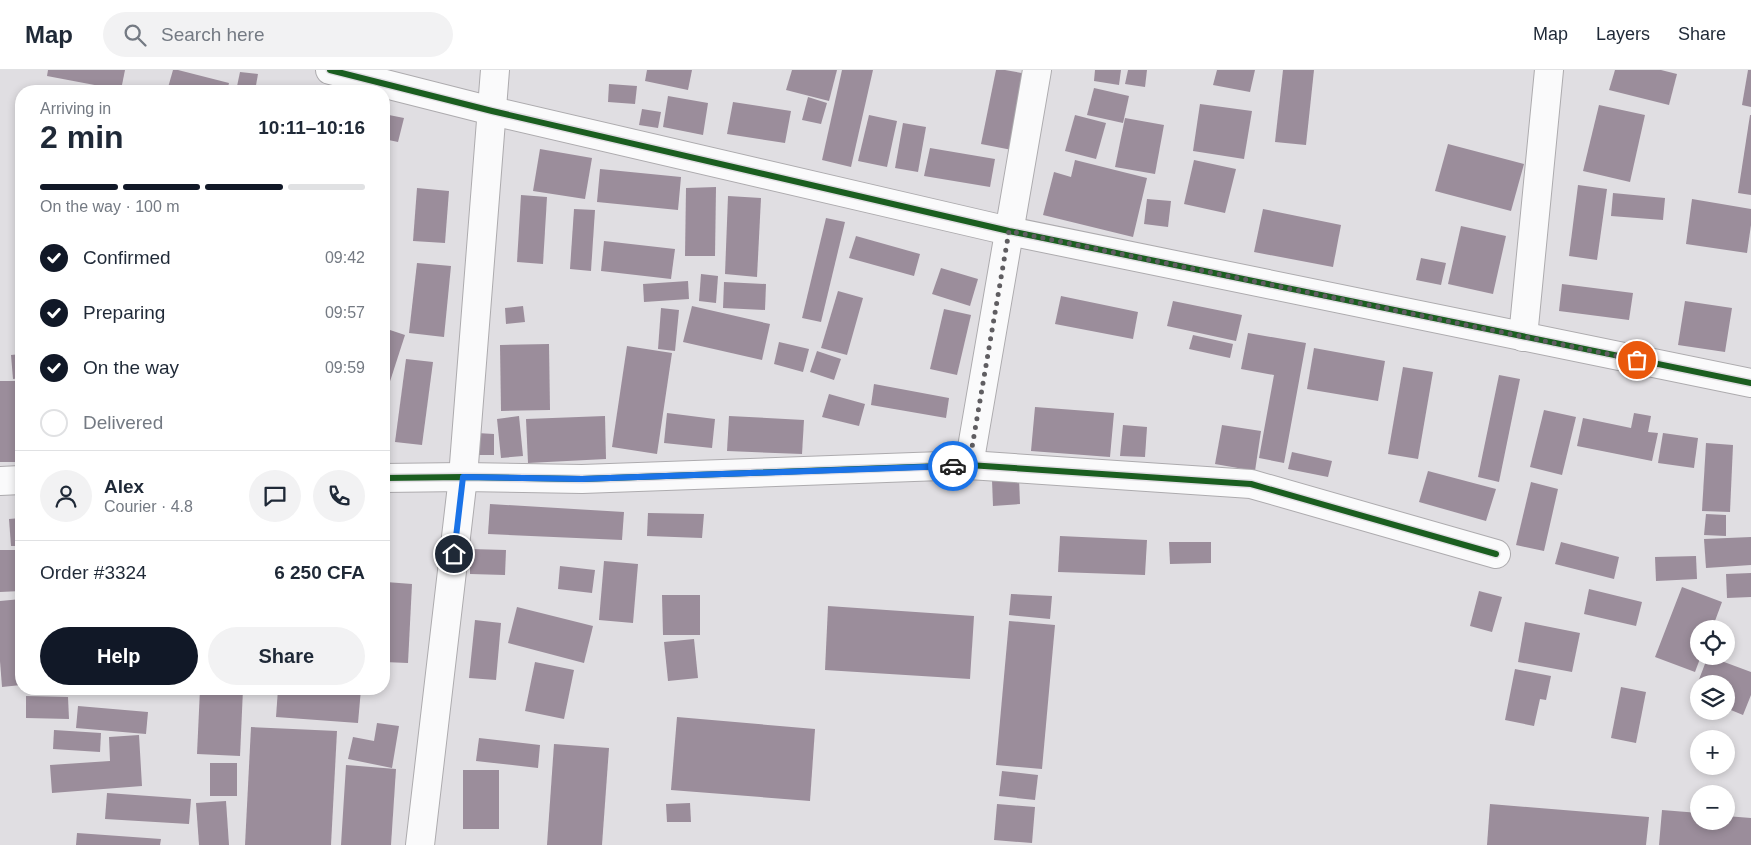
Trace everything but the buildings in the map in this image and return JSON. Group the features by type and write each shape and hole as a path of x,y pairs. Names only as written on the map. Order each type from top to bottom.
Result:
{"street":[{"path":"330,70 389,85"},
{"path":"420,845 463,477 495,70"},
{"path":"969,465 1037,70"},
{"path":"1523,337 1549,70"},
{"path":"390,85 492,111 1009,231 1751,383"},
{"path":"390,478 582,479 969,465 1252,484 1496,554"},
{"path":"0,481 15,480"}],"cycle path":[{"path":"330,70 389,85"},
{"path":"390,85 492,111 1009,231 1751,383"},
{"path":"390,478 582,479 969,465 1251,484 1496,554"}],"way so far":[{"path":"953,466 969,465 1009,231 1637,360"}],"route":[{"path":"454,554 463,477 582,479 953,466"}]}
